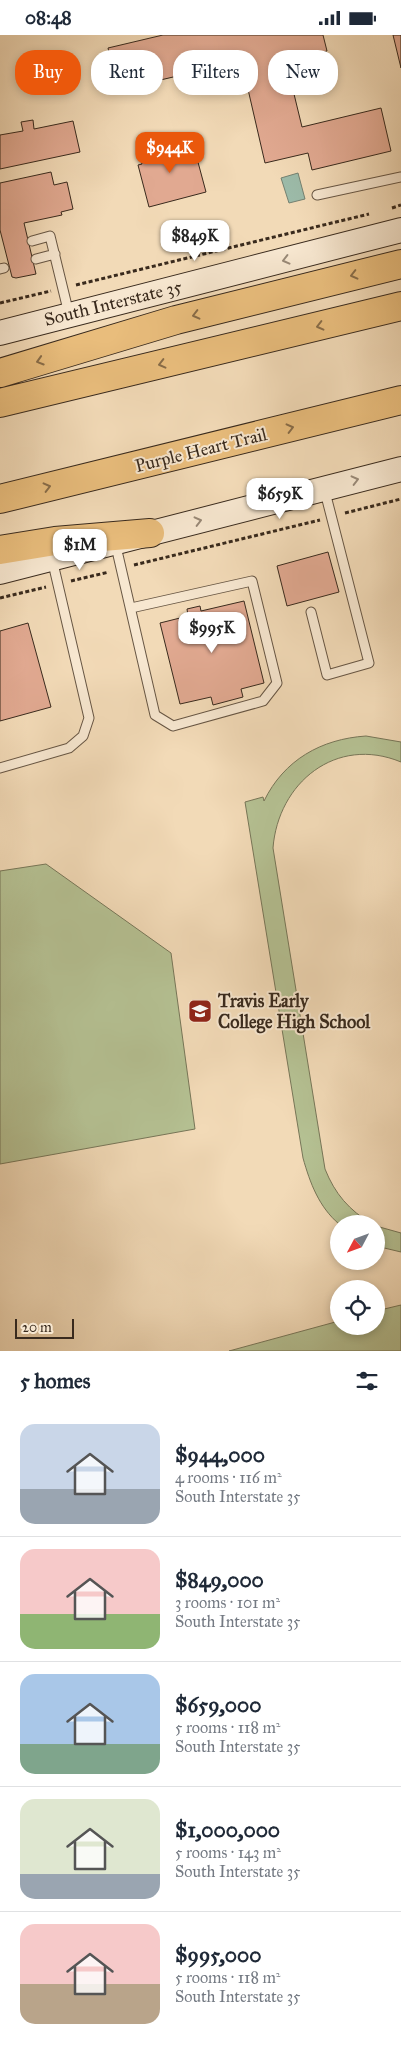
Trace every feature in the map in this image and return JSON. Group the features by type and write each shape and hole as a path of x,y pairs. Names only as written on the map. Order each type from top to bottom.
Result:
{"highway":[{"path":"0,373 176,320 401,264"},
{"path":"0,403 401,306"},
{"name":"Purple Heart Trail","path":"0,499 401,400"},
{"path":"0,550 55,541 150,533"}],"main road":[{"name":"South Interstate 35","path":"0,333 401,231"},
{"path":"0,572 324,488 400,471"}],"lane":[{"path":"317,195 401,177"},
{"path":"32,241 50,236 69,314"},
{"path":"36,259 55,254"},
{"path":"311,612 327,675 369,663 324,488"},
{"path":"115,542 155,715 173,726 263,701 277,683 252,581 131,608"},
{"path":"0,768 69,748 83,736 89,719 52,559"}],"path":[{"path":"0,303 373,213"},
{"path":"344,514 401,499"},
{"path":"146,562 322,520"},
{"path":"76,580 106,572"},
{"path":"0,598 46,587"}],"shaded area":[{"path":"298,173 305,199 289,203 281,178"},
{"path":"366,736 401,742 401,762 377,755 354,755 333,760 314,771 299,785 286,803 277,825 273,848 325,1169 338,1194 359,1215 330,1215 316,1194 303,1158 245,802 263,797 264,801 282,774 306,754 319,747 350,738"},
{"path":"46,864 171,953 195,1129 0,1164 0,871"},
{"path":"385,1229 401,1233 401,1252 385,1248"},
{"path":"401,1305 401,1351 229,1351 330,1323 330,1335 385,1335 385,1309"}],"building":[{"path":"163,35 323,35 327,50 268,50 268,95 294,95 302,127 381,108 391,151 312,170 308,153 265,163 249,95 258,95 258,50 173,50 173,77 163,79 163,50 108,50 108,48"},
{"path":"393,35 401,35 401,68"},
{"path":"33,120 34,129 73,121 80,152 0,169 0,135 23,131 21,122"},
{"path":"188,142 191,152 195,151 206,192 149,207 138,165 142,164 139,151 163,145 163,149"},
{"path":"51,172 54,185 67,182 73,209 61,212 62,215 24,223 36,274 12,277 0,230 0,183"},
{"path":"328,552 339,592 287,606 277,566"},
{"path":"244,601 264,683 241,689 243,697 213,705 211,697 180,704 160,623 188,616 187,609 200,606 201,611"},
{"path":"28,623 51,707 0,721 0,631"}],"place":[{"name":"Travis Early College High School","path":"200,1011"}]}
